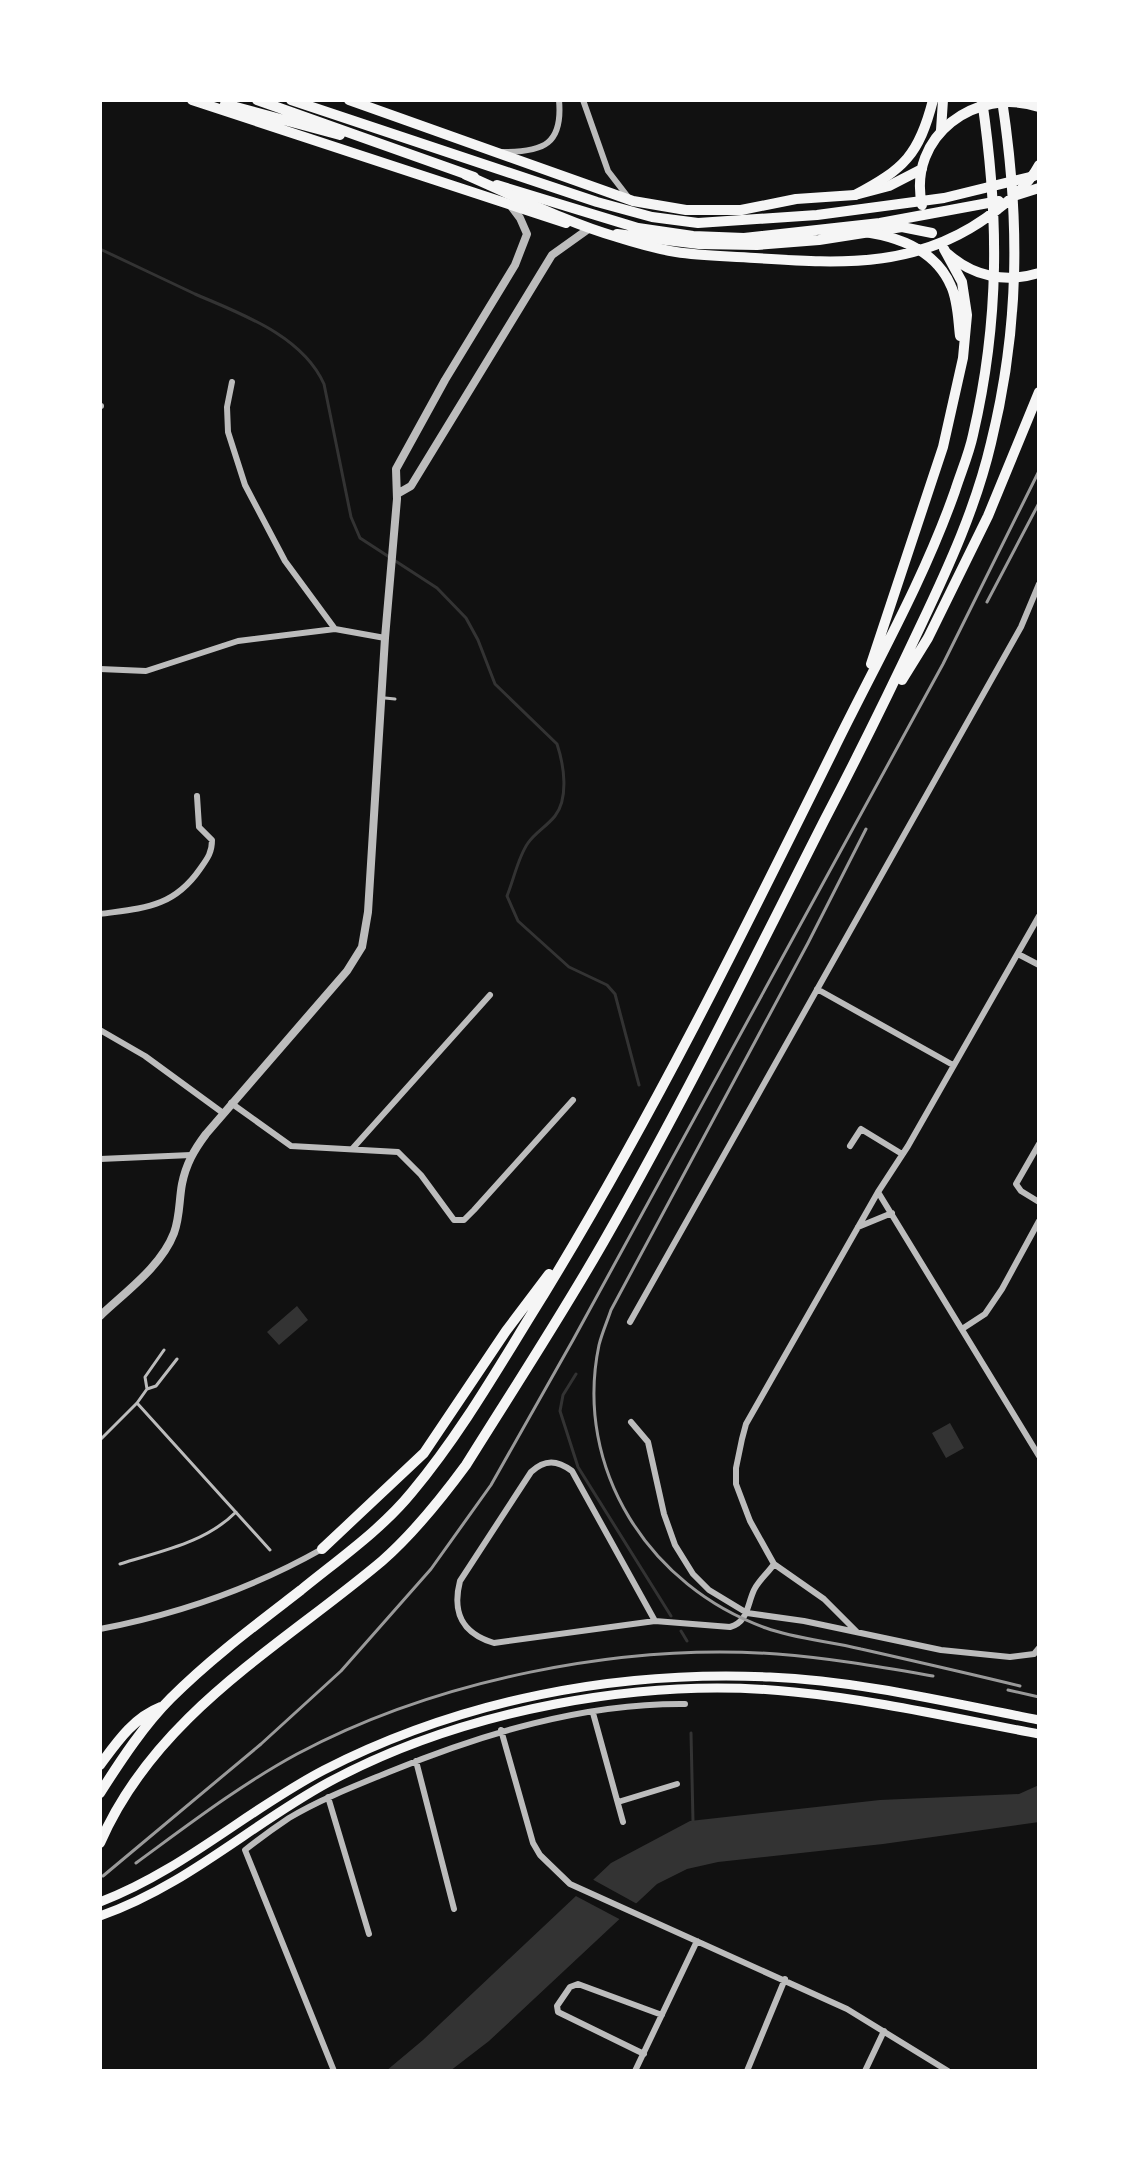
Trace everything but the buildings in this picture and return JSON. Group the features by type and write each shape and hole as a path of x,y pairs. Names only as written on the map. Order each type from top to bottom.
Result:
{"main road":[{"path":"192,100 587,230 699,244 757,245 819,240 902,227 932,233"},
{"path":"212,100 321,132 374,141"},
{"path":"257,100 466,175 615,236 677,252 794,261 863,261 902,256 935,247 984,220 1010,200 1039,165"},
{"path":"291,100 597,202 652,217 698,223 817,215 944,198 1039,174"},
{"path":"346,100 633,201 686,210 741,210 796,199 872,196 887,207 889,214 886,223 865,232"},
{"path":"855,195 903,166 918,145 933,100"},
{"path":"860,698 943,447 963,358 967,315 962,282 932,233 920,198 922,169 941,130 943,100"},
{"path":"100,1793 164,1706 225,1650 370,1535 408,1497 472,1410 586,1224 645,1120 924,572 972,440 987,367 994,307 994,196 982,100"},
{"path":"100,1843 132,1786 189,1715 236,1673 382,1560 424,1518 466,1465 606,1238 695,1074 879,715 969,516 991,444 1008,356 1015,290 1014,199 1002,100"},
{"path":"941,130 966,111 999,102 1036,106"},
{"path":"855,195 889,186 922,169"},
{"path":"466,175 638,228 693,236 744,238 947,212 994,203 1039,188"},
{"path":"865,232 894,236 912,245 938,268 951,286 963,358"},
{"path":"944,249 959,263 978,273 1013,278 1039,273"},
{"path":"879,715 935,625 988,516 1039,392"},
{"path":"322,1549 424,1453 506,1331 586,1224"},
{"path":"100,1902 141,1886 281,1795 368,1749 464,1714 585,1686 672,1677 771,1677 863,1687 1039,1720"},
{"path":"100,1916 137,1903 168,1887 329,1782 377,1760 468,1726 558,1704 650,1692 764,1689 829,1696 1039,1734"},
{"path":"100,1765 135,1721 147,1712 164,1706"}],"street":[{"path":"500,152 534,150 553,140 560,125 559,100"},
{"path":"583,100 608,171 633,201"},
{"path":"100,1316 135,1283 169,1244 177,1224 182,1185 191,1155 231,1103 357,959 365,930 375,846 396,469 445,380 515,265 527,234 511,206"},
{"path":"397,494 411,486 552,255 587,230"},
{"path":"232,382 227,407 228,432 245,485 285,561 335,629"},
{"path":"630,1322 1021,627 1039,584"},
{"path":"100,669 146,671 238,641 335,629 385,638"},
{"path":"100,914 166,902 197,874 212,851 212,840 199,827 197,796"},
{"path":"858,1632 824,1599 774,1564 750,1521 736,1484 738,1453 746,1424 1039,916"},
{"path":"1018,954 1039,965"},
{"path":"817,989 953,1065"},
{"path":"353,1148 490,995"},
{"path":"100,1030 145,1056 223,1113"},
{"path":"231,1103 288,1145 312,1149 353,1148 398,1152 454,1220 464,1220 573,1100"},
{"path":"850,1146 861,1129 902,1154"},
{"path":"1039,1144 1016,1184 1021,1191 1039,1202"},
{"path":"100,1159 191,1155"},
{"path":"878,1192 1039,1456"},
{"path":"857,1227 892,1213"},
{"path":"962,1329 985,1314 1039,1221"},
{"path":"631,1422 648,1442 664,1514 675,1545 693,1574 709,1590 747,1613 941,1650 1010,1657 1034,1654 1039,1648"},
{"path":"655,1621 572,1471 554,1462 539,1464 531,1472 460,1581 457,1593 457,1608 464,1624 483,1640 494,1643 655,1621 730,1627 736,1626 747,1613 755,1590 774,1564"},
{"path":"100,1629 142,1621 248,1587 322,1549"},
{"path":"334,2071 245,1850 289,1819 328,1797 501,1730 662,1703 685,1704"},
{"path":"593,1713 623,1822"},
{"path":"501,1730 533,1843 540,1855 570,1884 847,2009 948,2071"},
{"path":"416,1761 454,1909"},
{"path":"618,1802 677,1784"},
{"path":"328,1797 369,1934"},
{"path":"635,2071 697,1941"},
{"path":"747,2071 785,1979"},
{"path":"644,2054 558,2012 557,2006 570,1987 578,1984 662,2015"},
{"path":"865,2071 884,2031"}],"lane":[{"path":"381,697 395,699"},
{"path":"147,1389 145,1377 164,1350"},
{"path":"100,1440 147,1389 156,1386 177,1359"},
{"path":"137,1403 270,1550"},
{"path":"120,1564 200,1539 236,1512"}],"shaded area":[{"path":"297,1306 308,1320 279,1345 267,1332"},
{"path":"950,1423 964,1448 946,1458 932,1433"},
{"path":"1039,1785 1039,1822 883,1844 718,1862 687,1869 657,1884 489,2041 450,2071 386,2071 611,1863 690,1821 880,1800 1019,1794"}],"pier":[{"path":"590,1878 639,1905 623,1921 572,1894"}],"waterway":[{"path":"100,249 250,318 286,339 314,367 324,384 351,517 360,538 437,588 466,618 495,684 557,744 563,771 562,800 555,816 525,849 507,896 518,921 569,967 607,985 615,994 639,1085"},
{"path":"576,1374 563,1395 560,1411 578,1467 671,1616"},
{"path":"681,1631 687,1641"},
{"path":"691,1733 693,1821"}],"railway":[{"path":"103,1876 261,1744 341,1671 431,1569 491,1485 943,664 1039,471"},
{"path":"987,602 1039,503"},
{"path":"866,829 611,1310 599,1345 594,1391 598,1436 610,1478 629,1518 655,1553 687,1584 724,1609 789,1635 1020,1686"},
{"path":"136,1863 235,1792 297,1754 351,1728 409,1706 530,1672 593,1661 717,1652 816,1658 933,1676"},
{"path":"1008,1690 1039,1697"}]}
